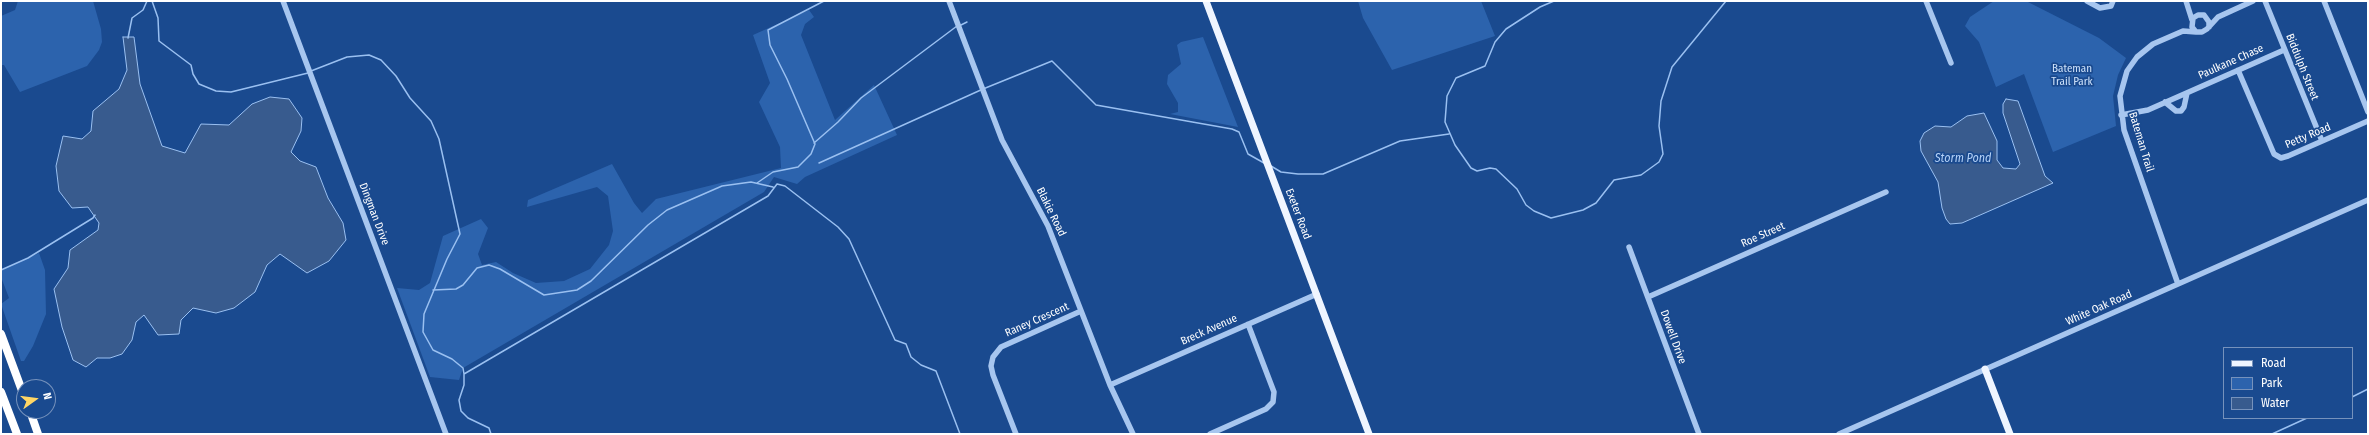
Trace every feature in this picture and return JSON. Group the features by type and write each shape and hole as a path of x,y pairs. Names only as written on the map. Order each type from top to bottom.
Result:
{"highway":[{"path":"1,334 18,379"},
{"path":"1,392 17,434"},
{"path":"33,419 38,434"}],"main road":[{"name":"Exeter Road","path":"1206,1 1369,434"},
{"path":"1985,369 2010,434"}],"street":[{"name":"Dingman Drive","path":"283,1 446,434"},
{"name":"Blakie Road","path":"949,1 1002,140 1048,226 1110,385 1133,434"},
{"path":"2087,1 2100,8 2111,6 2113,1"},
{"path":"2187,2 2192,20 2192,27 2196,32 2205,31 2218,17 2254,1"},
{"name":"Biddulph Street","path":"2265,1 2322,141"},
{"path":"2324,1 2368,112"},
{"path":"1928,2 1951,63"},
{"path":"2187,2 2209,22 2208,27"},
{"path":"2192,20 2195,16 2202,15 2218,17"},
{"name":"Bateman Trail","path":"2178,284 2121,115 2122,84 2137,57 2153,44 2183,31 2192,20"},
{"name":"Bateman Trail","path":"2183,31 2196,32"},
{"name":"Paulkane Chase","path":"2121,115 2148,110 2284,50"},
{"name":"Petty Road","path":"2238,70 2274,154 2281,158 2368,121"},
{"path":"2165,102 2176,111 2181,111 2184,108 2187,93"},
{"name":"Roe Street","path":"1648,297 1886,192"},
{"name":"White Oak Road","path":"1839,434 2368,200"},
{"name":"Dowell Drive","path":"1629,247 1699,434"},
{"name":"Breck Avenue","path":"1110,385 1316,294"},
{"name":"Raney Crescent","path":"1016,434 992,369 993,357 1001,347 1081,311"},
{"path":"1210,434 1266,409 1273,402 1274,392 1248,324"}],"green space":[{"path":"18,1 93,1 101,29 102,42 99,50 87,66 20,92 4,65 1,65 1,16 15,10"},
{"path":"1358,1 1481,1 1495,36 1392,70 1363,18"},
{"name":"Bateman Trail Park","path":"1994,1 2026,1 2099,38 2126,58 2118,75 2113,96 2116,126 2053,152 2024,74 1996,87 1979,42 1965,26 1970,17"},
{"path":"809,10 814,17 805,24 801,35 835,120 874,85 897,135 805,177 797,184 774,177 764,192 463,368 459,380 430,377 397,288 419,290 430,283 443,236 481,219 488,228 478,254 482,265 496,262 513,273 536,283 564,281 590,269 609,245 613,231 608,196 597,187 527,207 528,200 612,164 634,203 642,213 656,199 781,168 780,147 759,102 770,83 753,35"},
{"path":"1203,37 1238,127 1170,114 1178,112 1178,103 1167,84 1168,75 1181,64 1177,45 1181,42"},
{"path":"39,253 45,270 46,314 33,346 24,361 21,361 1,304 9,298 1,277 1,270"}],"water":[{"path":"123,37 134,37 140,84 162,146 185,153 201,124 229,125 252,104 270,97 289,99 302,118 301,131 291,152 300,161 316,167 328,198 343,223 346,240 329,261 307,273 280,254 267,265 255,292 234,308 216,313 193,308 181,320 179,334 158,335 144,315 136,322 132,340 122,354 110,358 97,358 86,367 73,360 62,327 54,289 68,268 70,250 98,230 99,223 88,207 72,208 59,191 56,166 63,136 82,139 91,131 93,111 119,89 127,70"},
{"name":"Storm Pond","path":"2006,99 2018,101 2045,176 2053,183 1962,223 1950,224 1946,219 1942,208 1938,182 1921,151 1920,141 1924,133 1935,126 1951,127 1967,116 1984,113 1997,141 1997,160 2003,168 2016,169 2020,164 2003,113 2003,104"}],"waterway":[{"path":"128,38 132,18 143,10 147,1"},
{"path":"152,1 158,18 159,41 191,65 193,74 199,84 216,91 231,92 308,73"},
{"path":"757,183 773,172 798,167 811,154 815,144 787,79 770,45 768,30 824,1"},
{"path":"1554,1 1540,7 1506,29 1495,42 1485,66 1456,78 1447,96 1445,122 1455,145 1471,168 1477,171 1490,168 1496,169 1517,189 1526,205 1534,211 1551,218 1583,210 1596,203 1614,180 1641,175 1659,162 1663,154 1659,126 1661,101 1672,67 1726,1"},
{"path":"961,25 967,22"},
{"path":"814,143 838,122 861,98 957,26"},
{"path":"311,71 347,57 369,55 381,60 396,76 410,98 431,121 439,139 460,234 447,259 424,314 423,332 433,350 452,359 463,368 464,374"},
{"path":"819,163 983,89 1052,61 1096,105 1232,129 1239,132 1248,154 1264,163"},
{"path":"1271,166 1281,172 1323,174 1400,141 1449,134"},
{"path":"433,290 456,289 463,285 477,268 489,265 500,269 544,295 577,290 591,281 648,225 667,210 722,186 751,182 773,187"},
{"path":"491,434 489,428 468,418 461,411 459,400 464,385 464,374 768,196 777,184 785,186 838,227 849,239 895,340 906,344 911,357 921,365 936,371 960,434"},
{"path":"1,270 28,258 93,218 95,215"},
{"path":"2353,396 2368,389"},
{"path":"2272,434 2305,419"}]}
